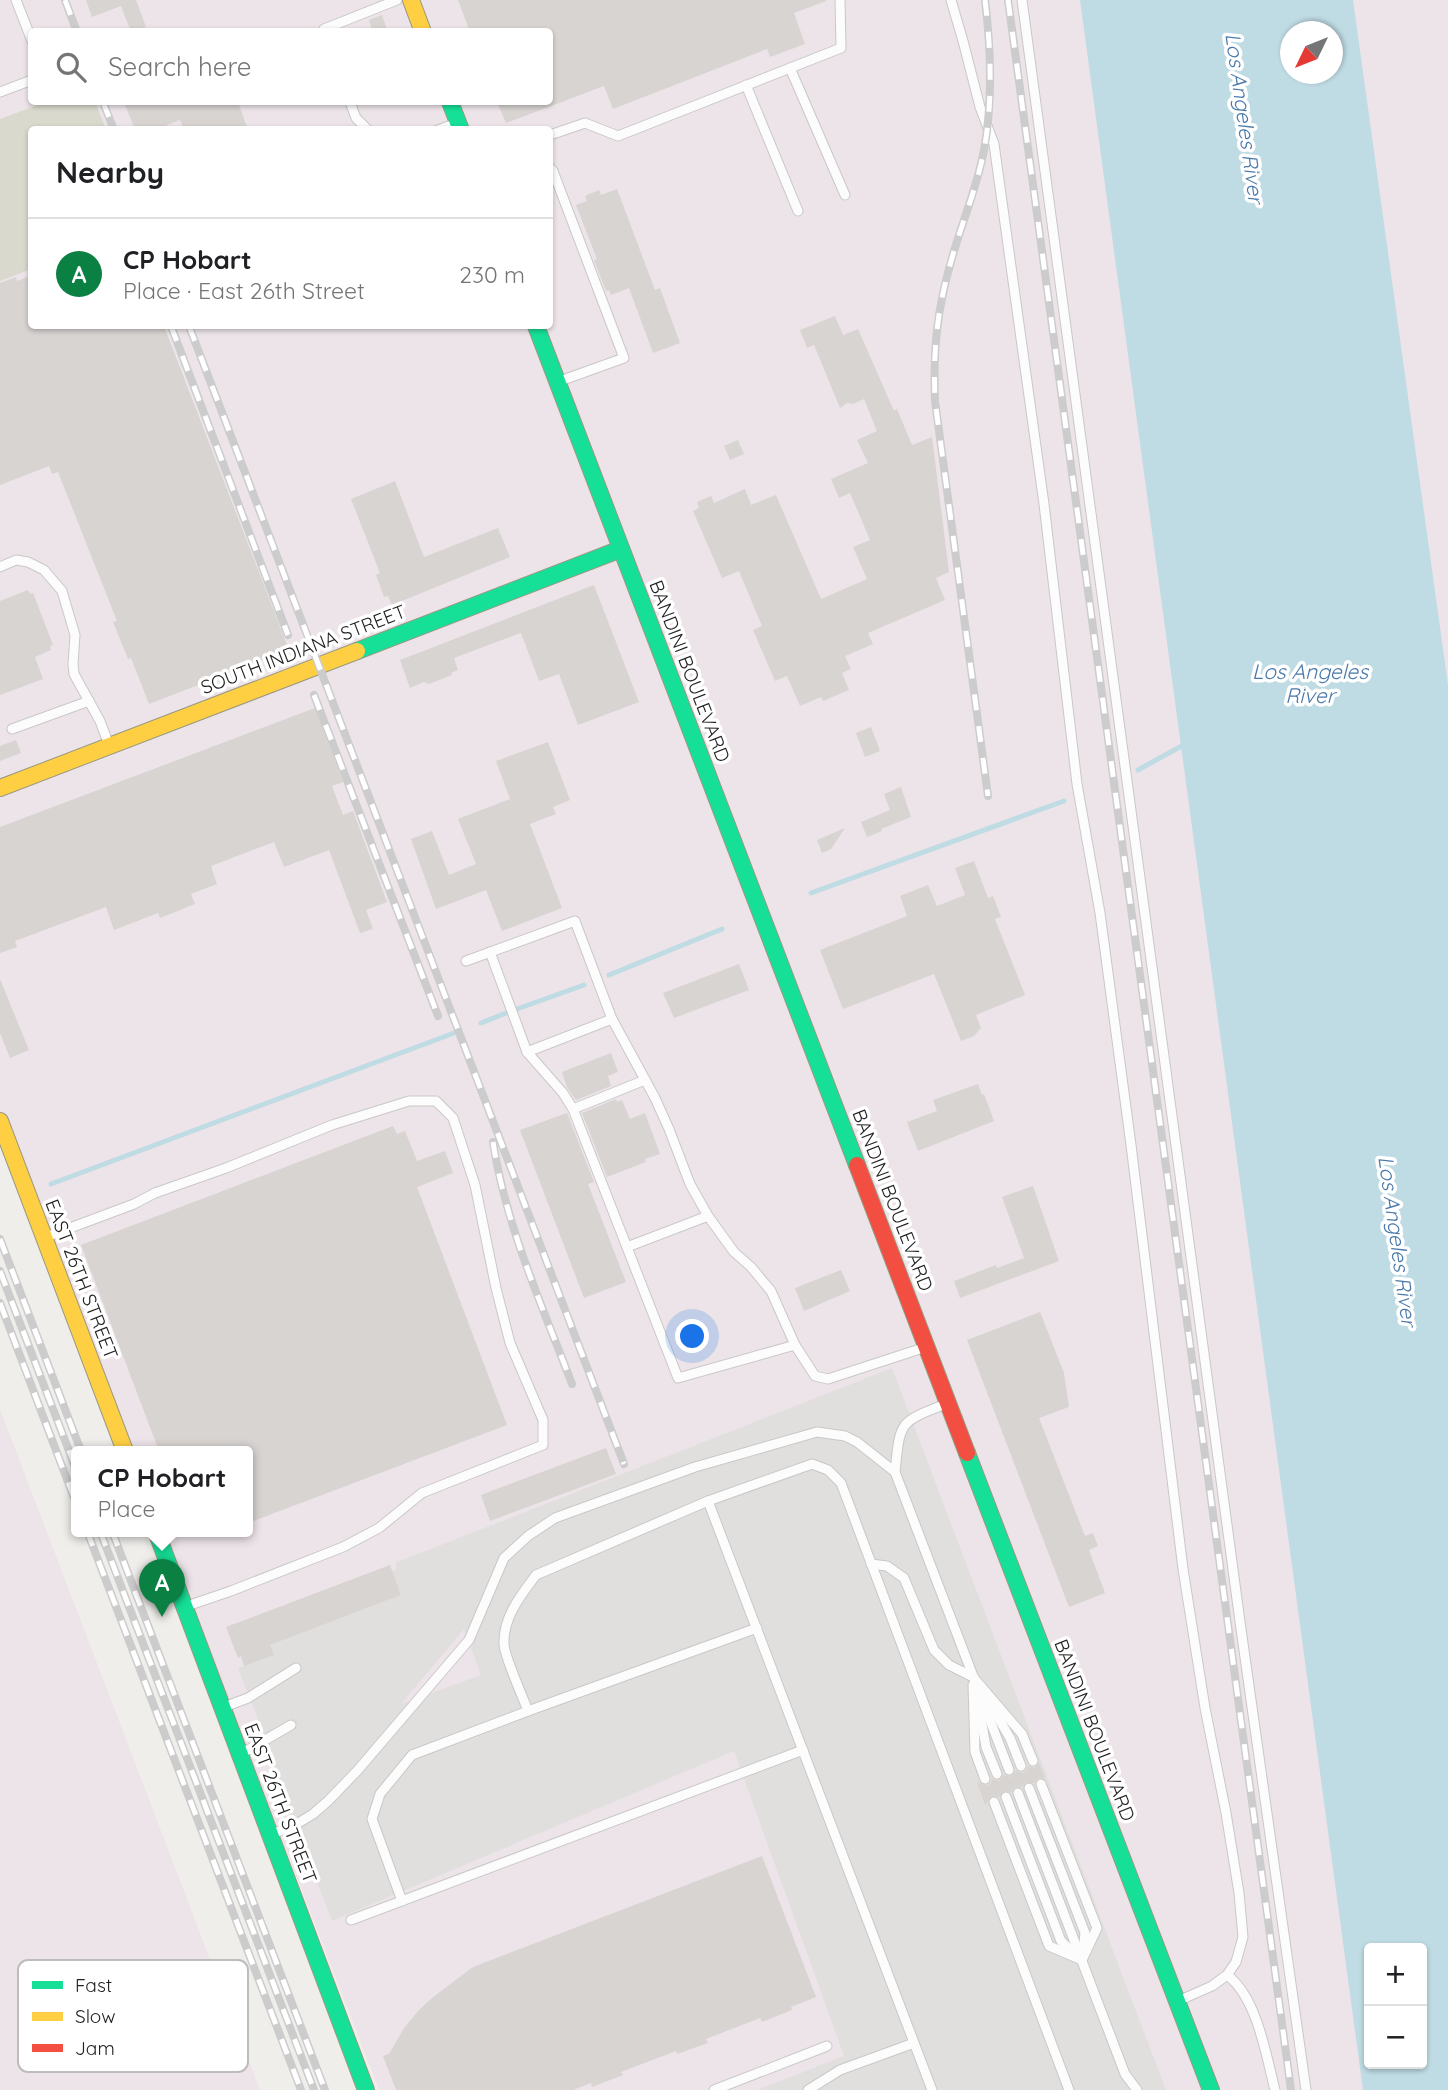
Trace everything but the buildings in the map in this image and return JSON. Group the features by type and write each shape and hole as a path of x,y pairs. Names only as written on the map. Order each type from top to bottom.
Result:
{"main road":[{"path":"411,0 422,28"},
{"path":"451,105 460,126"},
{"name":"BANDINI BOULEVARD","path":"537,329 1210,2090"},
{"name":"SOUTH INDIANA STREET","path":"0,788 621,549"},
{"name":"EAST 26TH STREET","path":"0,1121 123,1446"},
{"name":"EAST 26TH STREET","path":"158,1537 366,2090"}],"lane":[{"path":"16,0 28,31"},
{"path":"327,28 397,0"},
{"path":"553,134 585,123 618,135 841,48 841,0"},
{"path":"951,0 980,107 994,144 1044,504 1077,784 1100,913 1131,1145 1183,1569 1239,1893 1242,1937 1236,1962 1227,1975 1212,1986 1177,2002"},
{"path":"1022,0 1239,1615 1306,2090"},
{"path":"790,68 845,195"},
{"path":"0,92 28,82"},
{"path":"746,85 798,211"},
{"path":"350,105 356,118 364,126"},
{"path":"553,171 624,358 558,382"},
{"path":"0,566 16,560 28,562 44,570 62,591 75,635 74,674 100,721 109,746"},
{"path":"12,729 89,701"},
{"path":"466,961 575,921 612,1019 669,1129 690,1185 734,1252 771,1291 794,1345 815,1376 828,1379 926,1347"},
{"path":"490,952 527,1052 563,1093 573,1109 678,1378 794,1345"},
{"path":"527,1052 612,1019"},
{"path":"573,1109 645,1080"},
{"path":"44,1238 332,1125 409,1101 436,1101 453,1118 475,1185 510,1343 542,1420 543,1445 422,1493 379,1528 343,1547 184,1607"},
{"path":"627,1247 708,1216"},
{"path":"948,1404 911,1418 906,1423 898,1443 895,1472 1009,1770"},
{"path":"270,1834 295,1825 313,1814 357,1771 469,1640 504,1558 541,1526 555,1518 695,1467 817,1432 845,1436 857,1442 895,1472"},
{"path":"528,1711 503,1645 507,1622 519,1598 536,1575 708,1501 812,1464 828,1470 841,1483 1069,2090"},
{"path":"708,1501 932,2090"},
{"path":"871,1564 887,1566 904,1578 934,1650 948,1665 973,1677 1022,1734 1033,1761"},
{"path":"402,1901 372,1819 380,1794 412,1755 757,1628"},
{"path":"222,1708 248,1698 296,1668"},
{"path":"973,1677 1010,1738 1021,1766"},
{"path":"973,1677 986,1747 997,1774"},
{"path":"973,1677 975,1752 985,1779"},
{"path":"240,1754 291,1724"},
{"path":"351,1920 803,1750"},
{"path":"1041,1784 1097,1928 1082,1960"},
{"path":"1029,1788 1085,1933 1082,1960"},
{"path":"1018,1793 1125,2074 1138,2090"},
{"path":"1006,1797 1061,1941 1082,1960"},
{"path":"994,1801 1049,1945 1082,1960"},
{"path":"1227,1975 1237,1982 1252,2012 1275,2090"},
{"path":"808,2090 840,2070 914,2043"},
{"path":"714,2090 827,2046"}],"shaded area":[{"path":"0,0 1448,0 1448,2090 379,2090 165,1537 253,1537 253,1446 129,1446 0,1111"},
{"path":"38,105 96,105 105,126 28,126 28,270 0,281 0,119"},
{"path":"892,1368 1166,2090 757,2090 844,2056 734,1751 332,1921 267,1754 271,1753 238,1668 273,1655 270,1645 401,1595 392,1571 397,1569 395,1563","holes":["464,1629 481,1675 401,1704"]},
{"path":"0,1409 210,1960 18,1960 18,2072 248,2072 248,2059 260,2090 0,2090"}],"water":[{"name":"Los Angeles River","path":"1080,0 1353,0 1448,685 1448,2090 1363,2090"}],"waterway":[{"path":"1138,770 1187,743"},
{"path":"811,893 1064,801"},
{"path":"609,975 722,929"},
{"path":"517,1009 584,985"},
{"path":"481,1023 506,1013"},
{"path":"51,1184 454,1033"}],"railway":[{"path":"65,0 76,28"},
{"path":"985,0 990,75 987,131 977,178 943,295 937,329 935,401 988,796"},
{"path":"1008,0 1291,2090"},
{"path":"104,105 112,126"},
{"path":"172,329 288,635"},
{"path":"190,329 624,1464"},
{"path":"314,695 438,1016"},
{"path":"493,1142 516,1235 572,1384"},
{"path":"0,1239 79,1446"},
{"path":"0,1271 71,1456"},
{"path":"0,1303 71,1490"},
{"path":"89,1537 301,2090"},
{"path":"102,1537 314,2090"},
{"path":"114,1537 325,2090"}],"traffic: fast":[{"path":"451,105 459,126"},
{"path":"537,329 857,1165"},
{"path":"357,651 621,549"},
{"path":"967,1453 1211,2090"},
{"path":"158,1537 366,2090"}],"traffic: slow":[{"path":"411,0 422,28"},
{"path":"0,788 357,651"},
{"path":"0,1121 123,1446"}],"traffic: jam":[{"path":"857,1165 967,1453"}],"place":[{"name":"CP Hobart","path":"162,1617"}]}
